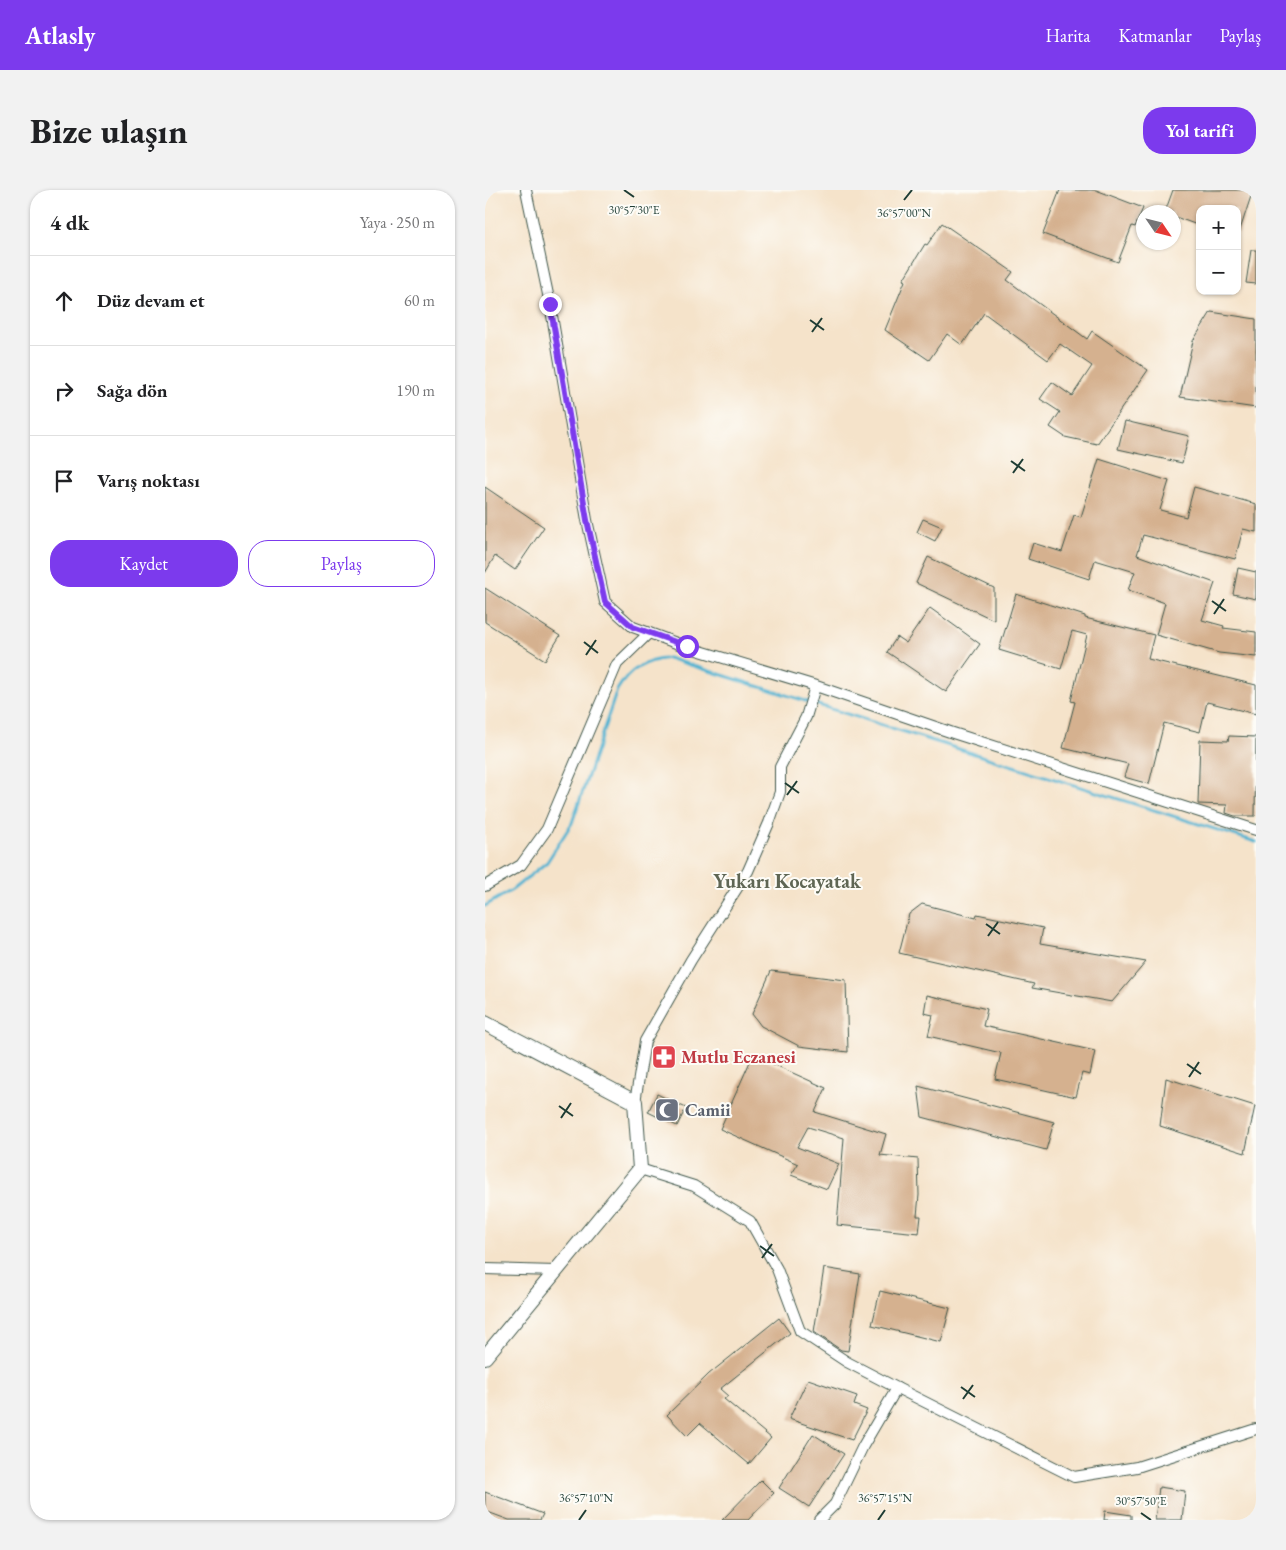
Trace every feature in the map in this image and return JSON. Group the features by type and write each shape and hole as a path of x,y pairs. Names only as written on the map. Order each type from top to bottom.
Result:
{"street":[{"path":"526,190 550,304 587,520 605,602 633,627 1256,830"},
{"path":"485,886 521,865 547,829 617,664 649,633"},
{"path":"485,1356 640,1169 635,1102 645,1041 691,960 748,871 769,823 779,792 780,767 806,717 814,690"},
{"path":"485,1022 635,1102"},
{"path":"640,1169 694,1186 750,1221 777,1269 800,1331 847,1362 1074,1477 1137,1467 1256,1428"},
{"path":"485,1269 556,1270"},
{"path":"819,1520 835,1504 863,1446 897,1388"}],"building":[{"path":"1060,190 1096,190 1136,205 1136,225 1135,227 1132,226 1118,262 1043,234"},
{"path":"1173,190 1253,190 1241,227 1241,205 1196,205 1196,225 1181,219 1181,205 1168,205"},
{"path":"942,223 1013,272 1007,280 1087,339 1092,331 1148,370 1097,444 1065,437 1050,427 1060,412 1040,399 1052,382 1072,396 1092,366 1060,344 1048,360 984,313 962,345 947,334 929,360 885,330 905,281 903,280 925,244 927,245"},
{"path":"1251,250 1256,250 1256,284 1246,283"},
{"path":"1211,312 1256,319 1256,408 1180,397 1193,341"},
{"path":"1125,421 1189,436 1182,463 1118,449"},
{"path":"1099,459 1169,481 1160,510 1186,517 1194,487 1256,504 1256,532 1243,529 1235,559 1143,535 1137,555 1215,583 1202,620 1224,626 1223,628 1256,632 1256,657 1219,653 1156,635 1165,603 1128,590 1135,572 1095,560 1089,579 1028,559 1033,543 1062,552 1074,515 1081,517"},
{"path":"485,487 544,527 515,570 495,556 485,573"},
{"path":"923,519 942,527 935,541 917,532"},
{"path":"928,557 994,588 994,620 916,583"},
{"path":"1238,568 1256,572 1256,599 1233,594"},
{"path":"485,588 560,636 545,660 485,622"},
{"path":"1016,594 1085,616 1085,618 1154,635 1148,659 1256,685 1256,714 1207,702 1200,732 1164,723 1149,784 1124,777 1128,764 1063,748 1075,702 1071,701 1087,635 1072,631 1061,669 999,650"},
{"path":"930,608 980,644 946,692 887,652 897,637 906,643"},
{"path":"1229,736 1256,737 1255,816 1235,816 1226,813 1227,805 1198,804 1200,740 1228,741"},
{"path":"922,904 976,918 977,914 1043,928 1040,944 1146,962 1112,1002 1032,988 1034,984 899,953 909,914"},
{"path":"771,971 846,980 848,1052 799,1046 761,1026 752,1014"},
{"path":"927,995 987,1009 983,1026 1095,1051 1090,1075 1082,1073 1076,1097 995,1079 1001,1053 928,1036 933,1015 924,1013"},
{"path":"753,1055 826,1088 815,1112 886,1134 880,1155 918,1159 919,1195 917,1216 921,1216 919,1233 837,1225 844,1138 808,1127 797,1147 839,1164 827,1189 791,1175 798,1164 720,1129"},
{"path":"1166,1078 1255,1106 1245,1153 1160,1126"},
{"path":"918,1086 1054,1122 1046,1150 922,1117"},
{"name":"Camii","path":"657,1094 686,1108 677,1126 648,1112"},
{"path":"824,1268 860,1274 848,1351 841,1350 814,1332"},
{"path":"880,1291 950,1308 941,1342 872,1325"},
{"path":"779,1318 790,1333 720,1389 728,1396 724,1399 771,1438 749,1464 700,1423 687,1436 667,1415 709,1374"},
{"path":"808,1379 857,1396 854,1405 867,1410 852,1440 789,1419"},
{"path":"813,1434 844,1454 809,1507 779,1488"},
{"path":"761,1480 774,1493 748,1520 722,1520"},
{"path":"1159,1487 1185,1491 1182,1520 1155,1520"},
{"path":"485,1492 543,1514 540,1520 509,1520 485,1511"},
{"path":"1105,1511 1131,1515 1131,1520 1104,1520"}],"waterway":[{"path":"485,906 512,890 547,862 572,823 617,690 638,667 652,661 668,658 1256,842"}],"place":[{"name":"Mutlu Eczanesi","path":"664,1057"},
{"name":"Camii","path":"667,1110"}],"district":[{"name":"Yukarı Kocayatak","path":"787,881"}],"route":[{"path":"550,304 587,520 605,602 633,627 687,646"}]}
